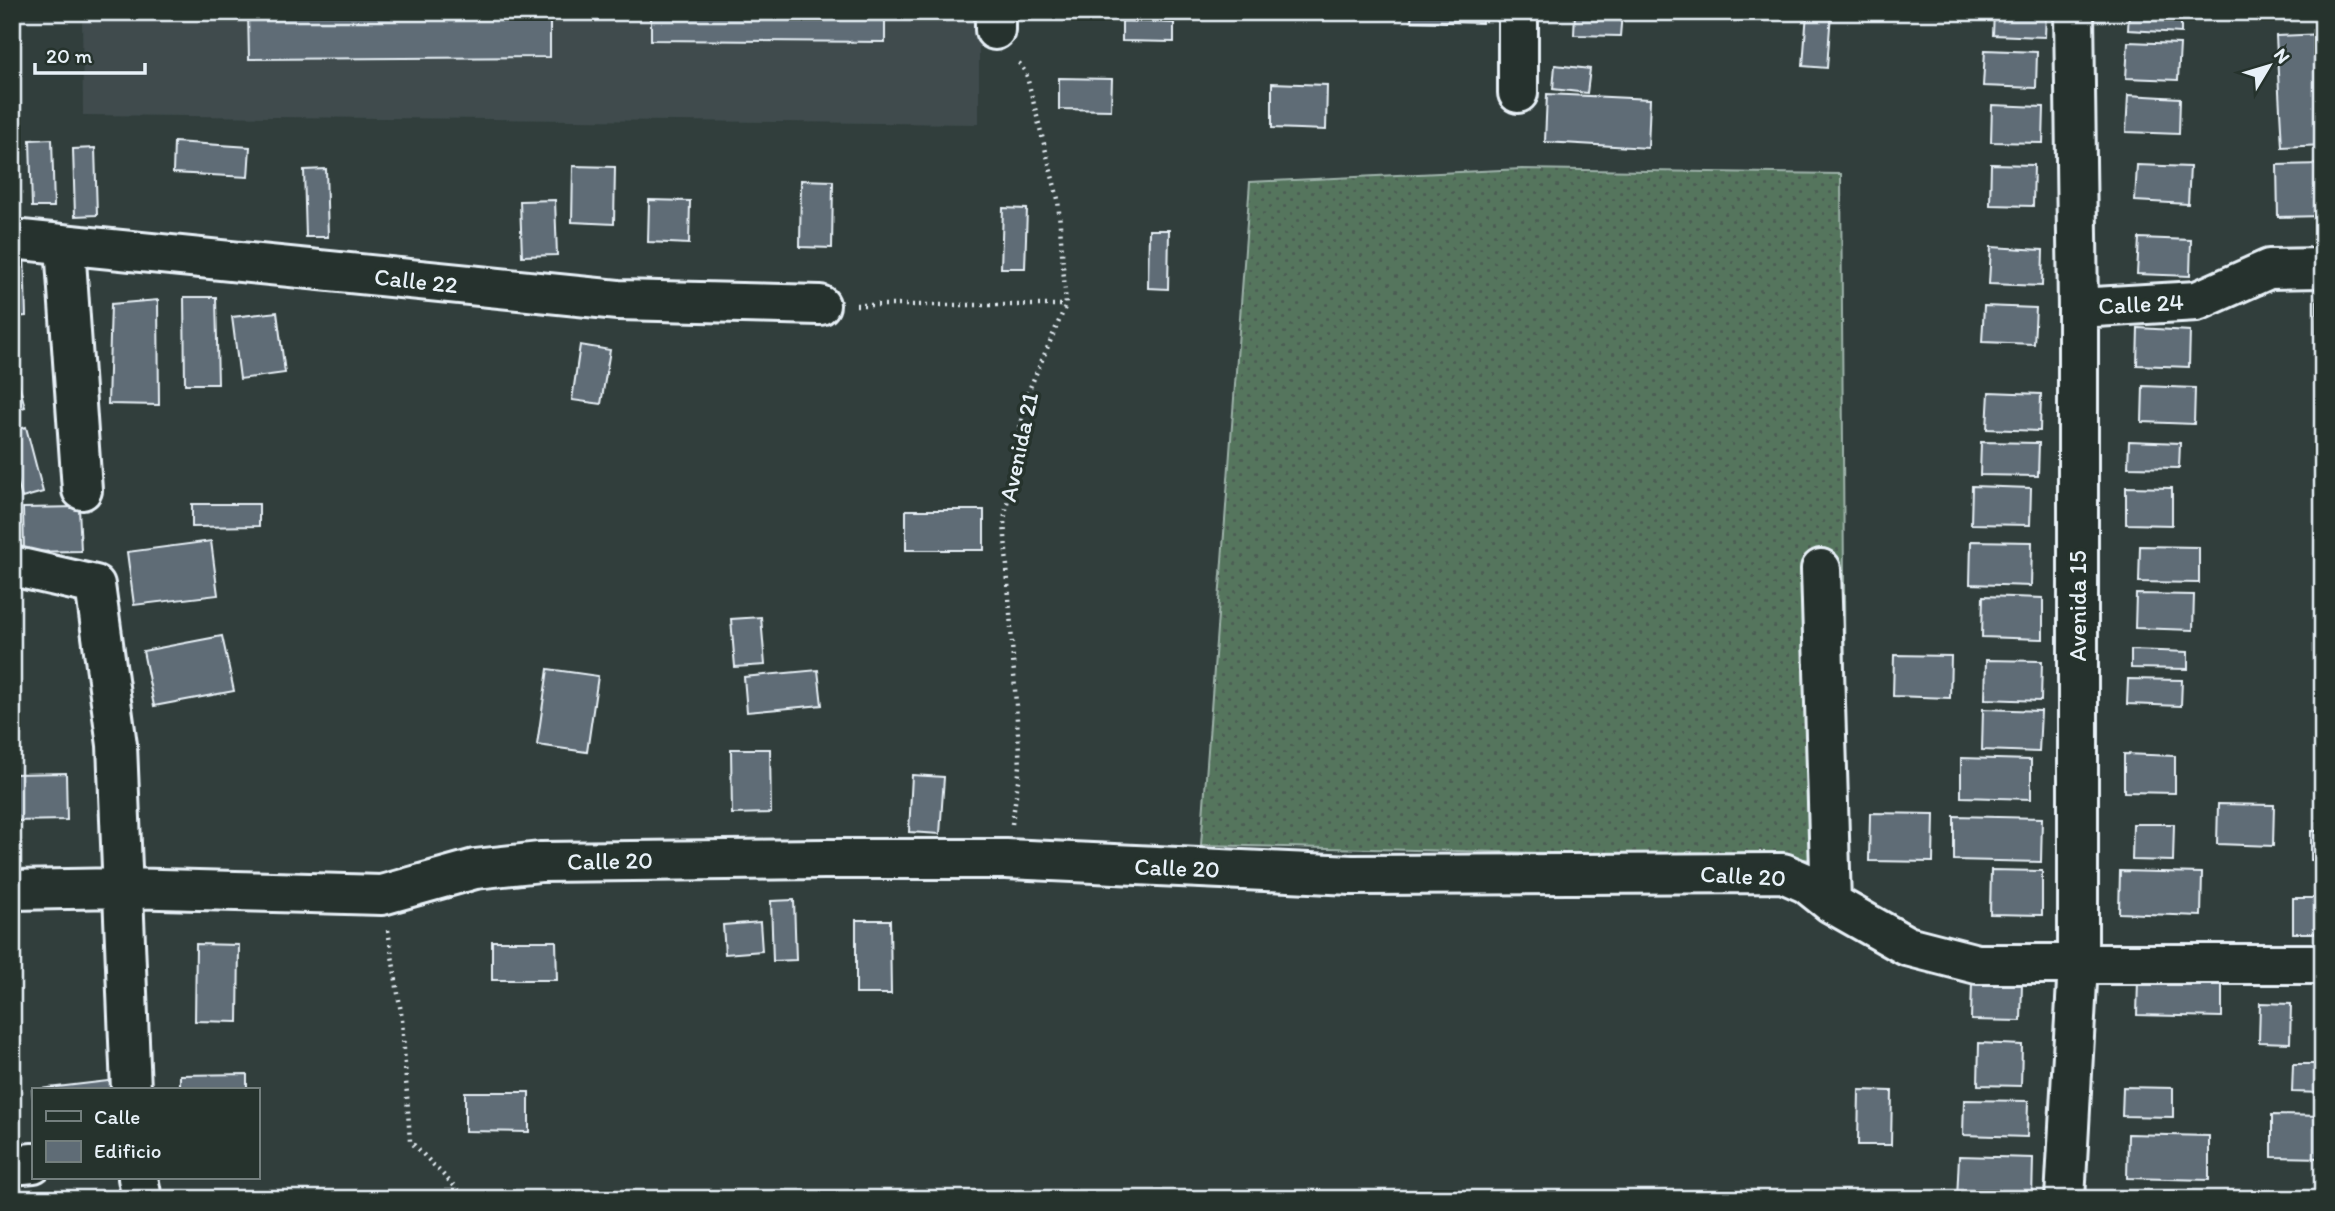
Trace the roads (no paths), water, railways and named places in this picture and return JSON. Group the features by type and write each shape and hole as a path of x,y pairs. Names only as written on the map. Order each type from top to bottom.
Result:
{"street":[{"path":"1518,12 1518,93"},
{"name":"Avenida 15","path":"2065,1199 2078,964 2078,308 2074,12"},
{"name":"Calle 22","path":"12,239 618,300 820,305"},
{"path":"65,246 82,490"},
{"name":"Calle 24","path":"2078,308 2197,301 2269,268 2323,268"},
{"path":"12,566 95,585 117,745 131,1088"},
{"path":"1821,569 1831,903"},
{"name":"Calle 20","path":"12,890 123,888 382,895 475,869 540,862 1006,859 1352,875 1783,873 1806,883 1831,903 1907,946 1977,964 2323,964"},
{"path":"12,1165 32,1163"},
{"path":"138,1180 142,1199"}]}
